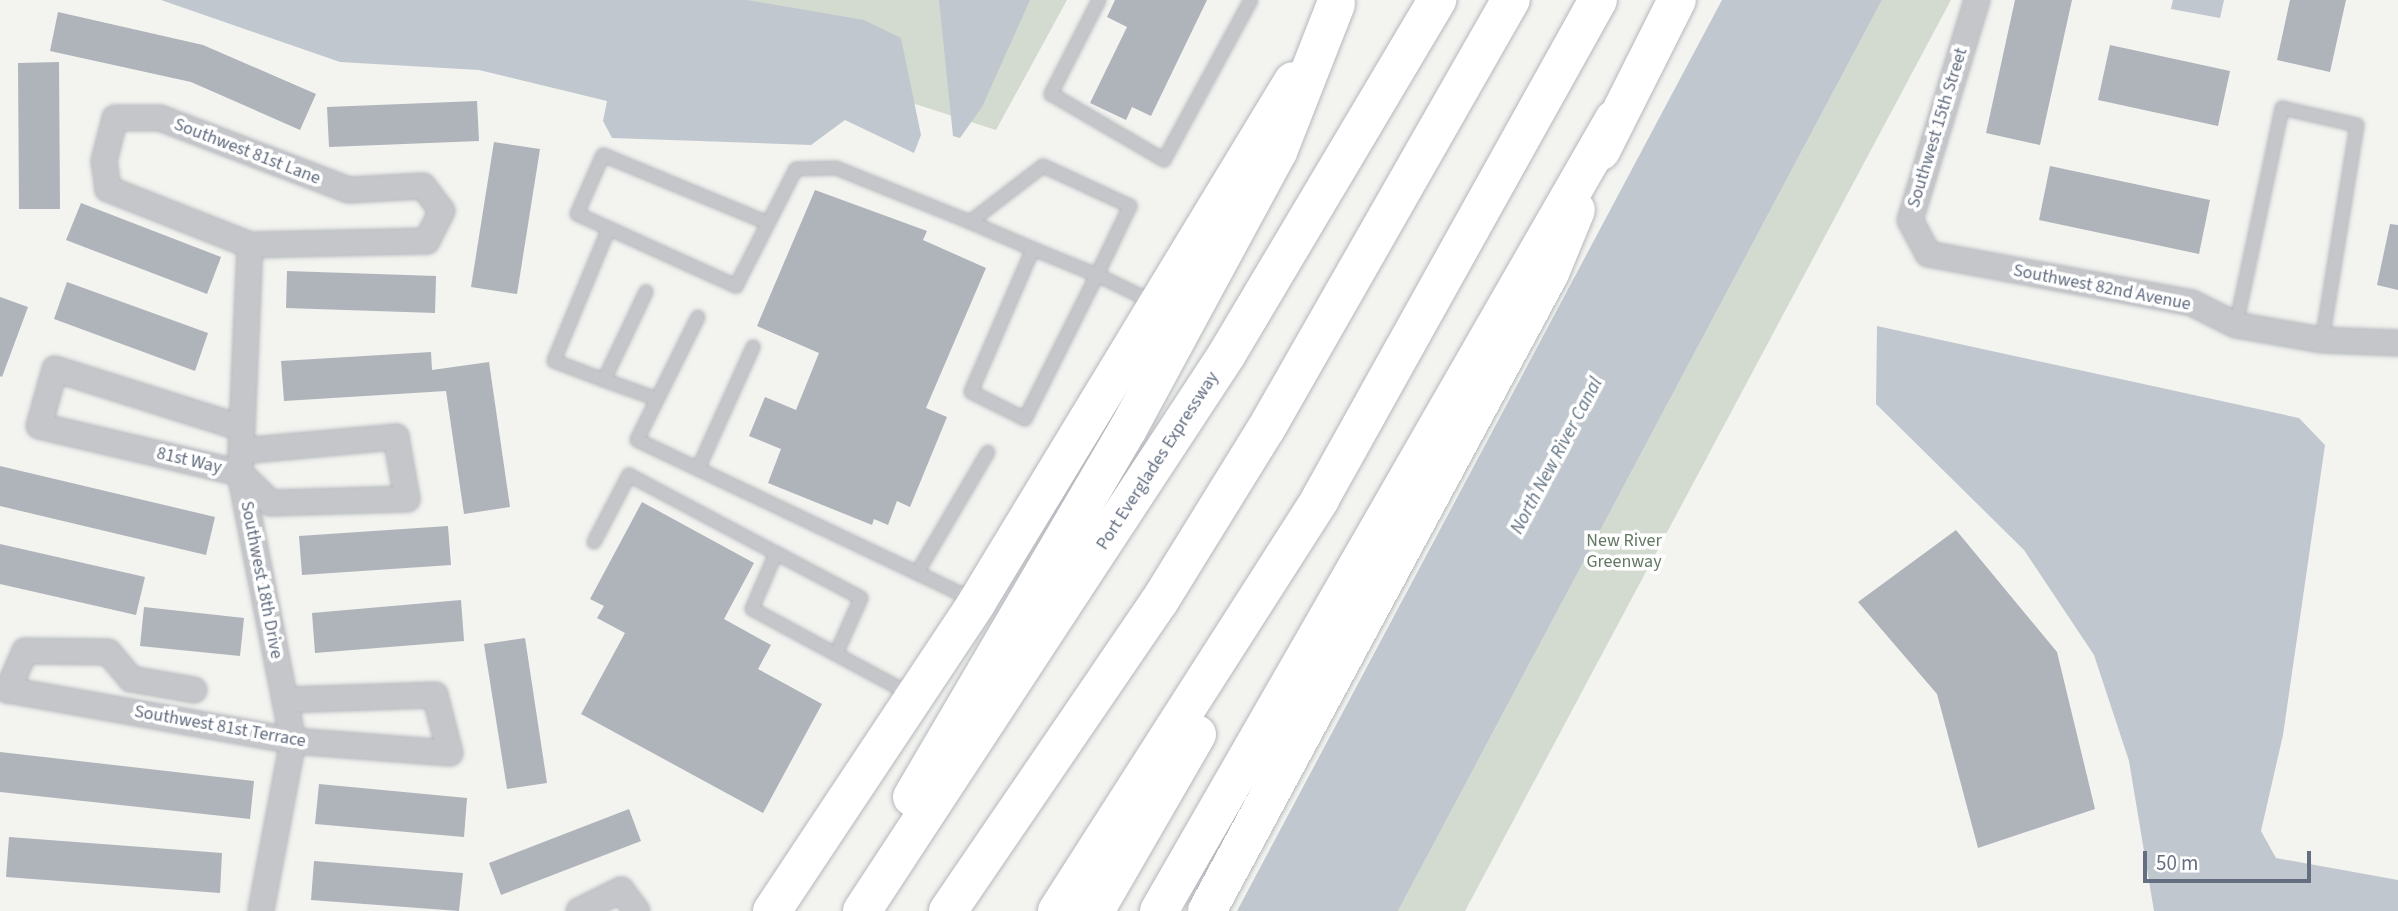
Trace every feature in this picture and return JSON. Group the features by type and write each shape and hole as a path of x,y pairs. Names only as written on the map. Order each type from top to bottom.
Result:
{"main road":[{"name":"Port Everglades Expressway","path":"862,911 1227,354 1437,0"},
{"path":"948,911 1159,602 1259,441 1511,0"},
{"path":"1095,911 1154,818 1320,499 1598,0"},
{"path":"1159,911 1614,119 1677,0"},
{"path":"772,911 977,602 1159,305 1338,2"},
{"path":"848,911 1122,440 1278,152 1338,2"},
{"path":"1207,911 1550,273 1614,119"},
{"path":"1057,911 1320,499"}],"street":[{"name":"Southwest 15th Street","path":"1928,254 1910,220 1977,0"},
{"name":"Southwest 81st Lane","path":"115,118 160,118 349,190 423,186 442,211 427,241 250,245 108,190 104,161 115,118"},
{"name":"Southwest 18th Drive","path":"250,245 241,451 293,741 261,911"},
{"name":"Southwest 82nd Avenue","path":"1928,254 2192,303 2236,325 2322,340 2398,343"},
{"name":"81st Way","path":"241,451 39,426 55,369 241,451 271,503 407,499 396,437 241,451"},
{"name":"Southwest 81st Terrace","path":"194,690 131,679 107,652 24,650 8,690 293,741 450,753 435,695 285,700"},
{"path":"579,911 621,890 637,911"}],"lane":[{"path":"1099,0 1051,94 1164,160 1251,0"},
{"path":"2236,325 2282,108 2357,125 2322,340"},
{"path":"768,223 603,155 577,214 736,286 796,169 836,168 1097,275 1159,305"},
{"path":"970,222 1042,166 1130,206 1026,419 971,392 1033,249"},
{"path":"608,228 554,361 657,399"},
{"path":"604,380 646,292"},
{"path":"698,317 637,440 977,602"},
{"path":"698,469 753,347"},
{"path":"917,573 988,452"},
{"path":"594,542 629,475 861,598 835,653"},
{"path":"776,553 752,609 915,696"}],"green space":[{"path":"244,0 1067,0 996,130 862,87"},
{"name":"New River Greenway","path":"1882,0 1951,0 1465,911 1398,911"}],"water":[{"path":"161,0 747,0 864,20 901,38 921,135 914,153 845,120 811,145 612,138 603,121 607,101 479,70 340,62"},
{"path":"939,0 1030,0 982,107 960,138 953,136"},
{"name":"North New River Canal","path":"1722,0 1882,0 1398,911 1237,911"},
{"path":"2173,0 2224,0 2220,18 2171,9"},
{"path":"1877,326 2299,418 2325,445 2283,735 2261,831 2276,858 2398,880 2398,911 2154,911 2129,761 2094,655 2024,550 1876,404"}],"building":[{"path":"1115,0 1207,0 1151,116 1132,107 1126,120 1090,103 1127,27 1107,17"},
{"path":"2015,0 2072,0 2040,145 1986,133"},
{"path":"2290,0 2346,0 2330,72 2277,60"},
{"path":"58,12 203,45 316,94 300,130 191,82 50,51"},
{"path":"2110,45 2230,71 2218,126 2098,100"},
{"path":"59,62 60,209 19,209 18,63"},
{"path":"477,101 479,141 329,147 327,107"},
{"path":"494,142 540,149 517,294 471,287"},
{"path":"2050,166 2210,200 2199,254 2039,220"},
{"path":"815,190 927,231 923,240 986,268 926,408 947,417 910,507 897,501 888,525 874,519 872,525 768,483 781,449 749,436 765,397 796,410 819,353 757,326"},
{"path":"81,203 221,257 207,294 66,240"},
{"path":"2390,224 2398,225 2398,290 2377,285"},
{"path":"287,271 436,276 435,313 286,308"},
{"path":"67,282 208,333 195,371 54,319"},
{"path":"0,297 28,307 2,377 0,376"},
{"path":"431,352 432,370 489,362 510,507 464,514 446,391 284,401 281,361"},
{"path":"0,466 215,517 206,555 0,506"},
{"path":"642,502 754,563 724,619 771,645 758,669 822,704 763,813 581,714 625,633 597,618 604,606 590,599"},
{"path":"448,526 451,565 302,575 299,536"},
{"path":"1956,530 2057,652 2095,809 1978,848 1937,694 1858,602"},
{"path":"0,544 145,577 136,615 0,584"},
{"path":"461,600 464,641 315,653 312,613"},
{"path":"144,607 244,618 240,656 140,646"},
{"path":"525,638 547,783 507,789 484,644"},
{"path":"0,752 254,781 250,819 0,792"},
{"path":"319,784 467,798 464,837 315,824"},
{"path":"629,809 641,841 501,895 489,863"},
{"path":"9,837 222,853 220,893 6,877"},
{"path":"314,861 463,873 459,911 311,900"}]}
